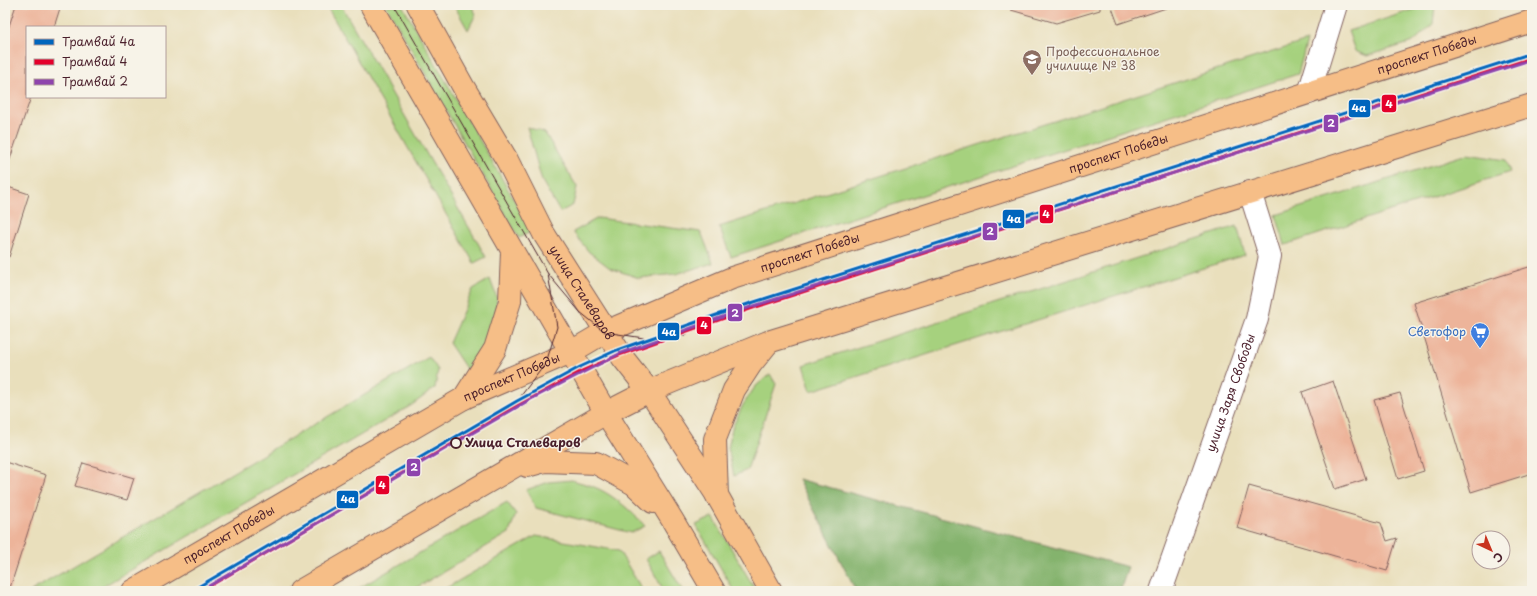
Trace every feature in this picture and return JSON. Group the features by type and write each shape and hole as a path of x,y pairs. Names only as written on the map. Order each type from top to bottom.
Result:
{"main road":[{"path":"371,5 606,413 673,521 714,591"},
{"name":"улица Сталеваров","path":"418,5 506,160 544,234 605,332 649,391 718,497 771,591"},
{"name":"проспект Победы","path":"133,591 464,398 571,352 605,332 732,278 1532,21"},
{"path":"300,591 606,413 649,391 768,342 1532,105"},
{"path":"464,398 495,349 510,301 512,251"},
{"path":"718,497 716,439 734,390 768,342"},
{"path":"506,472 545,461 596,464 634,484 673,521"}],"street":[{"path":"1309,93 1336,5"},
{"name":"улица Заря Свободы","path":"1161,591 1257,319 1270,256 1250,192"}],"green space":[{"path":"326,5 341,5 486,257 474,263"},
{"path":"386,5 402,5 532,231 519,238"},
{"path":"454,5 471,5 476,14 468,30"},
{"path":"1428,5 1435,5 1433,24 1413,42 1367,56 1355,51 1348,31"},
{"path":"1307,41 1298,74 731,257 719,227"},
{"path":"527,127 545,133 577,187 573,205 560,212 542,181"},
{"path":"1467,154 1506,160 1510,172 1285,245 1276,215"},
{"path":"598,218 701,232 713,263 676,274 639,278 610,268 589,252 573,232"},
{"path":"1237,226 1245,255 811,391 803,365"},
{"path":"490,279 497,298 495,321 486,345 467,370 449,343 473,289"},
{"path":"429,357 438,370 435,388 412,405 95,591 31,591"},
{"path":"770,374 776,384 747,470 734,476 728,449 732,428 743,405 755,387"},
{"path":"798,479 1128,567 1120,591 856,591"},
{"path":"572,480 596,488 612,496 645,526 631,533 536,508 526,490 549,482"},
{"path":"507,502 516,514 509,533 411,591 354,591"},
{"path":"713,517 756,591 734,591 696,525"},
{"path":"536,536 619,551 643,591 441,591"},
{"path":"659,551 683,591 664,591 646,559"}],"building":[{"path":"16,5 61,5 54,26 26,26 26,98 31,98 8,165 5,165 5,38"},
{"path":"1012,5 1100,5 1100,10 1056,23 1011,10"},
{"path":"1111,5 1165,5 1166,8 1118,24"},
{"path":"5,186 29,194 9,257 5,256"},
{"name":"Светофор","path":"1532,266 1532,473 1471,492 1414,303"},
{"path":"1333,381 1366,479 1335,489 1302,392"},
{"path":"1400,393 1424,471 1398,479 1374,400"},
{"path":"5,462 46,475 9,591 5,591"},
{"path":"83,463 134,478 127,500 75,486"},
{"path":"1249,486 1381,523 1387,541 1397,538 1387,571 1237,528"}],"tram line":[{"path":"394,5 548,274 580,312 605,332 650,339 687,335"},
{"name":"4а","path":"191,591 517,401 580,367 617,350 748,304 1532,53"},
{"name":"4","path":"201,591 519,405 582,371 619,355 750,309 1532,58"},
{"name":"2","path":"207,587 531,399 621,353 751,307 1530,60"},
{"path":"517,401 546,363 557,327 548,274"}],"place":[{"name":"Профессиональное училище № 38","path":"1032,76"},
{"name":"Светофор","path":"1480,349"},
{"name":"Улица Сталеваров","path":"456,443"}]}
